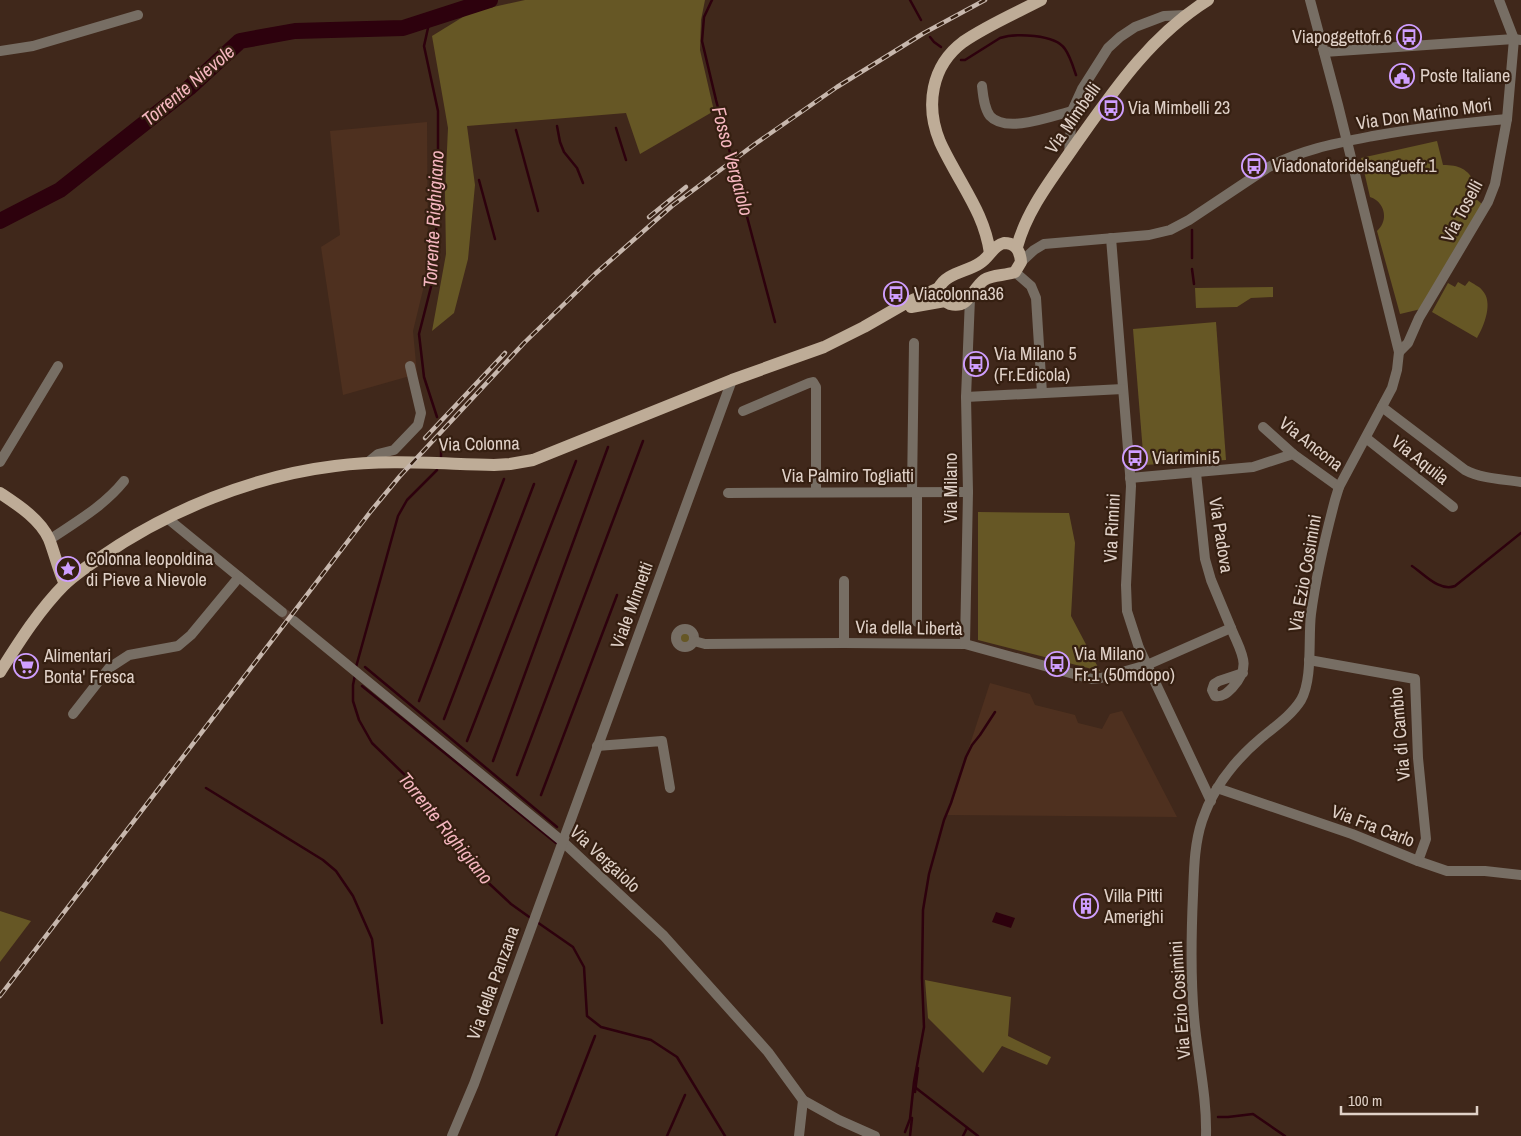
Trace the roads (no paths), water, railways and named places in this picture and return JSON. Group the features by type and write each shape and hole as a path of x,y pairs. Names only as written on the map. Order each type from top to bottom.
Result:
{"main road":[{"path":"990,253 981,218 940,142 932,111 934,84 942,65 954,50 963,43 1041,0"},
{"name":"Via Mimbelli","path":"1010,244 1012,232 1019,219 1037,200 1124,78 1145,53 1186,15 1208,0"},
{"path":"892,311 949,302 962,304 970,298 977,286 985,280 1018,267 1020,255 981,218"},
{"path":"949,302 941,294 939,288 942,283 948,278 978,264 995,247 1010,244"},
{"name":"Via Colonna","path":"0,672 18,643 65,584 113,549 192,506 284,475 321,468 367,463 394,456 494,465 533,460 732,380 824,347 939,288"},
{"path":"6,497 33,517 46,532 65,584"}],"street":[{"name":"Via Ezio Cosimini","path":"1206,1136 1206,1101 1195,1027 1190,976 1194,856 1202,821 1217,788 1234,763 1281,722 1302,698 1306,687 1310,617 1315,585 1335,500 1339,487 1392,388 1399,352 1310,0"},
{"path":"1324,52 1517,40 1499,0"},
{"path":"0,51 33,46 138,15"},
{"path":"1069,155 1072,111 1082,89 1108,48 1135,27 1164,16 1186,15"},
{"name":"Via Toselli","path":"1399,352 1408,343 1419,318 1488,202 1495,184 1507,119 1517,40"},
{"path":"982,86 986,108 990,116 1000,122 1018,125 1072,111"},
{"name":"Via Don Marino Mori","path":"1018,267 1034,250 1044,244 1150,235 1170,230 1189,220 1277,162 1302,153 1346,141 1433,126 1507,119"},
{"name":"Via Rimini","path":"1111,238 1130,478 1126,585 1127,611 1139,648 1211,801"},
{"path":"1018,267 1031,286 1036,298 1042,393"},
{"name":"Via Milano","path":"965,644 968,492 966,397 970,298"},
{"path":"949,302 960,314 968,331"},
{"path":"914,343 914,492 917,622"},
{"path":"0,462 58,366"},
{"path":"394,456 416,428 421,416 410,366"},
{"name":"Viale Minnetti","path":"562,841 732,380"},
{"path":"742,411 808,382 815,384 816,492"},
{"path":"966,397 1123,389"},
{"path":"1382,407 1472,474 1487,478 1521,482"},
{"name":"Via Ancona","path":"1263,427 1293,454 1339,487"},
{"name":"Via Aquila","path":"1366,438 1453,507"},
{"path":"1130,478 1253,467 1293,454"},
{"name":"Via Padova","path":"1196,473 1205,559 1211,580 1244,661 1243,673"},
{"path":"49,540 97,509 124,480"},
{"name":"Via Palmiro Togliatti","path":"728,493 968,492"},
{"path":"167,518 282,612"},
{"path":"74,714 109,668 129,655 178,646 191,635 239,577"},
{"path":"844,581 844,643"},
{"name":"Via Vergaiolo","path":"294,621 562,841 664,936 768,1052 803,1100 839,1120 875,1136"},
{"path":"1147,665 1231,628"},
{"name":"Via della Libertà","path":"694,641 706,644 965,644 1092,679 1147,665"},
{"name":"Via di Cambio","path":"1309,660 1414,679 1418,758 1426,839 1418,861"},
{"path":"597,746 662,741 670,788"},
{"name":"Via Fra Carlo","path":"1217,788 1352,834 1447,871 1485,871 1521,875"},
{"name":"Via della Panzana","path":"452,1136 474,1084 562,841"},
{"path":"799,1136 803,1100"}],"waterway":[{"name":"Torrente Nievole","path":"0,221 60,190 189,88 240,41 295,31 403,28 490,0"},
{"name":"Fosso Vergaiolo","path":"712,0 704,17 702,41 775,322"},
{"path":"910,0 921,20"},
{"name":"Torrente Righigiano","path":"430,19 424,46 438,111 438,202 433,279 419,334 424,377 437,417"},
{"path":"961,60 965,60 1000,38 1007,36 1034,36 1053,40 1060,44 1065,49 1076,75"},
{"path":"930,37 941,47"},
{"path":"557,126 564,152 577,168 583,183"},
{"path":"616,128 626,160"},
{"path":"516,130 538,211"},
{"path":"479,180 495,239"},
{"path":"1192,230 1192,258"},
{"path":"1192,269 1194,284"},
{"name":"Torrente Righigiano","path":"441,440 441,458"},
{"path":"517,775 643,441"},
{"path":"493,761 608,447"},
{"path":"467,741 576,461"},
{"name":"Torrente Righigiano","path":"356,667 398,516 407,500 437,470"},
{"path":"419,701 504,479"},
{"path":"444,719 534,484"},
{"path":"1412,566 1443,587 1455,586 1521,533"},
{"path":"541,795 617,595"},
{"path":"365,667 557,827"},
{"name":"Torrente Righigiano","path":"355,675 353,701 359,720 372,743 409,779 480,875 511,904 532,919"},
{"path":"362,686 556,843"},
{"path":"905,1132 910,1119 914,1082 924,1027 922,978 923,910 929,874 944,820 966,757 995,712"},
{"path":"206,788 323,860 336,871 353,896 372,939 382,1023"},
{"name":"Torrente Righigiano","path":"537,922 573,947 584,967 587,1016 601,1027 651,1040 677,1057 725,1136"},
{"path":"556,1136 595,1036"},
{"path":"915,1092 918,1068"},
{"path":"916,1088 978,1136"},
{"path":"667,1136 685,1095"},
{"path":"1218,1117 1253,1114 1285,1136"},
{"path":"910,1136 912,1118"},
{"path":"963,1136 967,1128"}],"tunnel":[{"path":"282,612 294,621"}],"railway":[{"path":"0,996 371,511 400,476 524,343 595,274 672,206 755,144 837,87 924,33 985,0"},
{"path":"649,217 686,187"},
{"path":"425,438 505,353"}],"place":[{"name":"Viapoggettofr.6","path":"1409,37"},
{"name":"Poste Italiane","path":"1402,76"},
{"name":"Via Mimbelli 23","path":"1111,108"},
{"name":"Viadonatoridelsanguefr.1","path":"1254,166"},
{"name":"Viacolonna36","path":"896,294"},
{"name":"Via Milano 5 (Fr.Edicola)","path":"976,364"},
{"name":"Viarimini5","path":"1135,458"},
{"name":"Colonna leopoldina di Pieve a Nievole","path":"68,569"},
{"name":"Via Milano Fr.1 (50mdopo)","path":"1057,664"},
{"name":"Alimentari Bonta' Fresca","path":"26,666"},
{"name":"Villa Pitti Amerighi","path":"1086,906"}]}
